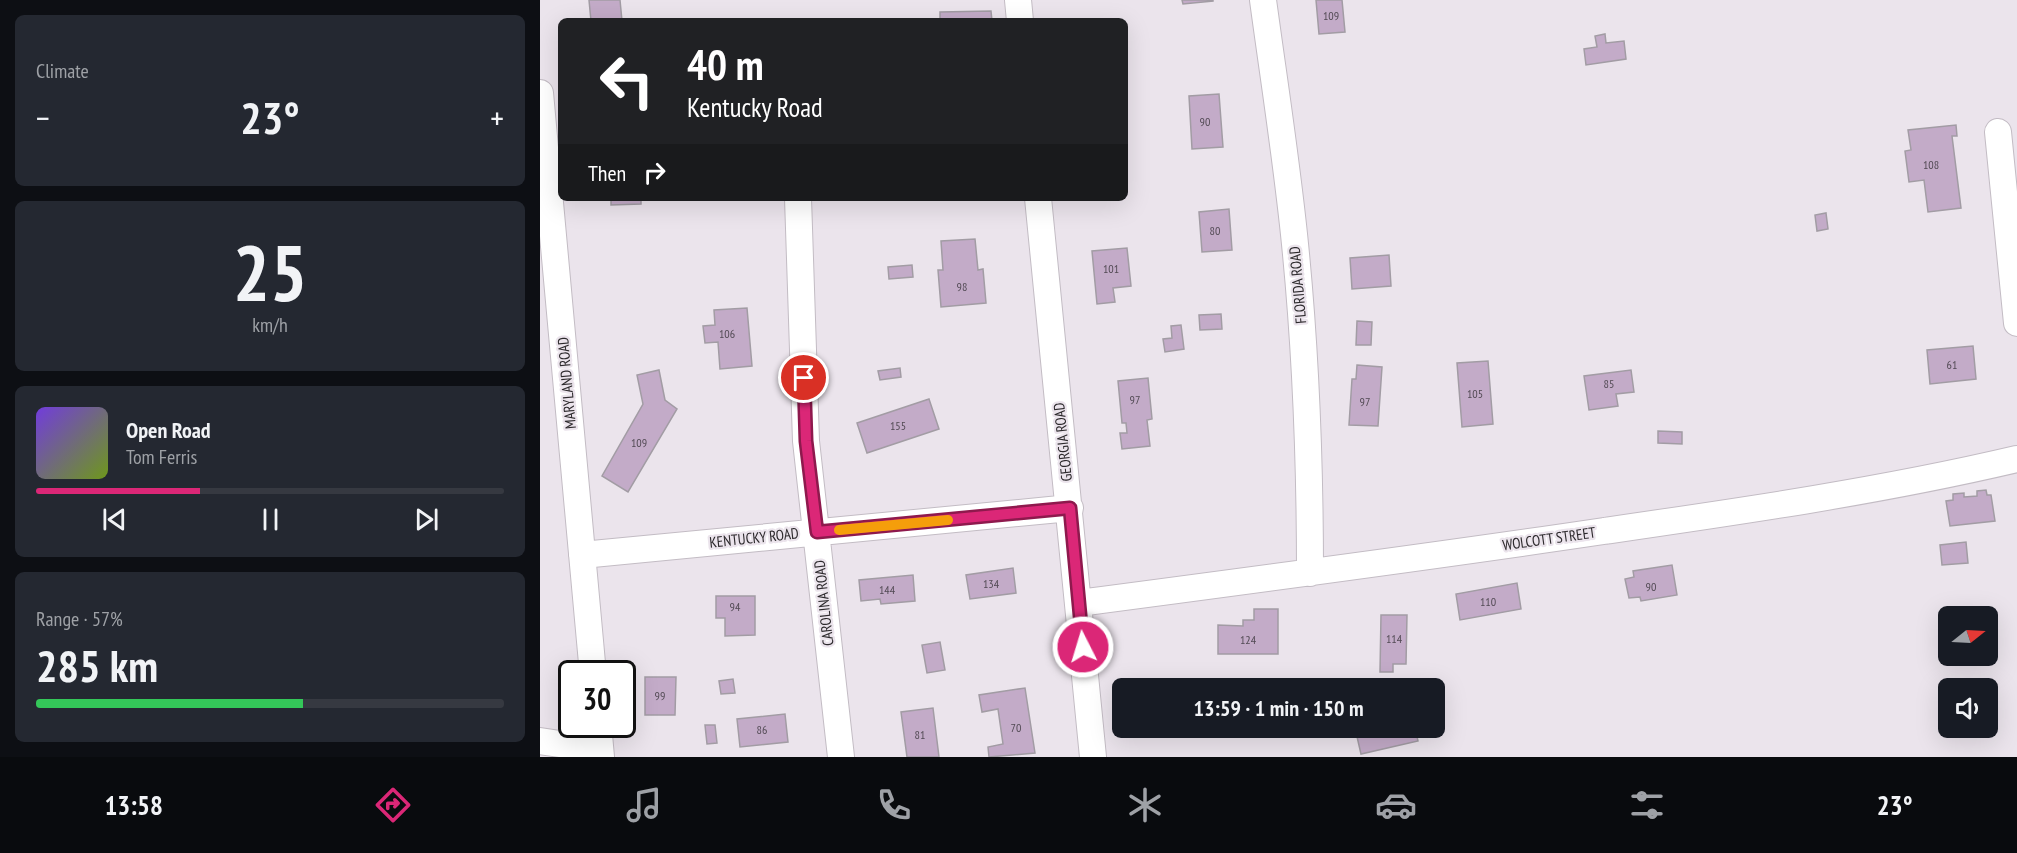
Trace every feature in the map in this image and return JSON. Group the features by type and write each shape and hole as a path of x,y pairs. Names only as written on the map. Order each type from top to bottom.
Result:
{"street":[{"path":"1018,0 1020,18"},
{"name":"FLORIDA ROAD","path":"1263,0 1290,201 1299,297 1309,455 1310,573"},
{"name":"MARYLAND ROAD","path":"540,93 592,660"},
{"path":"1998,132 2017,323"},
{"name":"CAROLINA ROAD","path":"798,201 806,441 841,757"},
{"name":"GEORGIA ROAD","path":"1038,201 1093,757"},
{"name":"WOLCOTT STREET","path":"1079,603 1310,573 1696,518 1950,474 2017,459"},
{"name":"KENTUCKY ROAD","path":"582,555 1070,508"},
{"path":"540,741 600,744"}],"building":[{"path":"589,0 620,0 622,18 591,18"},
{"path":"1182,0 1213,0 1213,1 1183,4"},
{"path":"1316,0 1342,0 1345,32 1319,34"},
{"path":"991,11 992,18 940,18 940,12"},
{"path":"1605,34 1606,43 1624,41 1626,59 1586,65 1584,49 1597,47 1595,36"},
{"path":"1219,94 1223,147 1192,149 1189,96"},
{"path":"1956,125 1957,136 1952,136 1961,208 1928,212 1924,180 1909,182 1905,151 1911,150 1908,130"},
{"path":"611,201 641,201 641,204 611,205"},
{"path":"1229,209 1232,250 1202,252 1199,212"},
{"path":"1826,213 1828,229 1817,231 1815,215"},
{"path":"975,239 978,270 983,269 986,303 941,307 938,270 943,270 941,241"},
{"path":"1127,248 1131,286 1113,288 1115,302 1097,304 1092,251"},
{"path":"1389,255 1391,286 1352,289 1350,258"},
{"path":"912,265 913,277 889,279 888,267"},
{"path":"747,308 752,366 720,369 718,342 705,343 703,326 715,325 714,310"},
{"path":"1221,314 1222,329 1200,330 1199,315"},
{"path":"1357,321 1372,322 1371,345 1356,345"},
{"path":"1181,325 1184,349 1165,352 1163,339 1172,338 1171,326"},
{"path":"1973,346 1976,379 1930,384 1927,350"},
{"path":"1488,361 1493,424 1462,427 1457,363"},
{"path":"1357,365 1382,367 1378,426 1349,425 1352,379 1356,379"},
{"path":"900,368 901,377 880,380 878,371"},
{"path":"659,370 665,400 677,409 628,492 602,476 643,404 637,375"},
{"path":"1631,370 1634,392 1616,394 1618,406 1589,410 1584,376"},
{"path":"1148,378 1152,419 1147,420 1150,446 1122,449 1120,433 1127,433 1126,423 1122,423 1118,381"},
{"path":"929,399 939,429 867,453 857,423"},
{"path":"1658,431 1682,432 1682,444 1658,443"},
{"path":"1986,490 1987,495 1991,495 1995,521 1950,526 1946,501 1953,500 1953,494 1964,493 1964,497 1977,496 1977,491"},
{"path":"1966,542 1968,563 1942,565 1940,545"},
{"path":"1672,565 1677,595 1641,601 1640,597 1629,598 1625,579 1634,577 1633,571"},
{"path":"1013,568 1016,593 970,599 966,575"},
{"path":"913,575 915,601 881,604 880,599 861,601 859,580"},
{"path":"1517,583 1521,609 1460,620 1456,594"},
{"path":"716,596 755,596 755,635 725,636 725,618 716,618"},
{"path":"1254,609 1278,609 1278,654 1218,654 1218,625 1243,626 1243,620 1254,620"},
{"path":"1381,615 1407,615 1406,664 1393,664 1393,672 1380,672"},
{"path":"940,642 945,670 927,673 922,645"},
{"path":"645,677 676,677 675,715 645,715"},
{"path":"733,679 735,693 721,694 719,681"},
{"path":"1025,688 1035,753 989,757 988,747 1003,744 998,709 982,712 979,695"},
{"path":"933,708 939,757 907,757 901,712"},
{"path":"785,714 788,742 740,747 737,719"},
{"path":"705,725 715,725 717,743 707,744"},
{"path":"1357,738 1417,738 1418,741 1361,754"}],"slow traffic":[{"path":"839,530 948,520"}],"route":[{"path":"804,378 806,441 817,532 1070,508 1083,647"}]}
